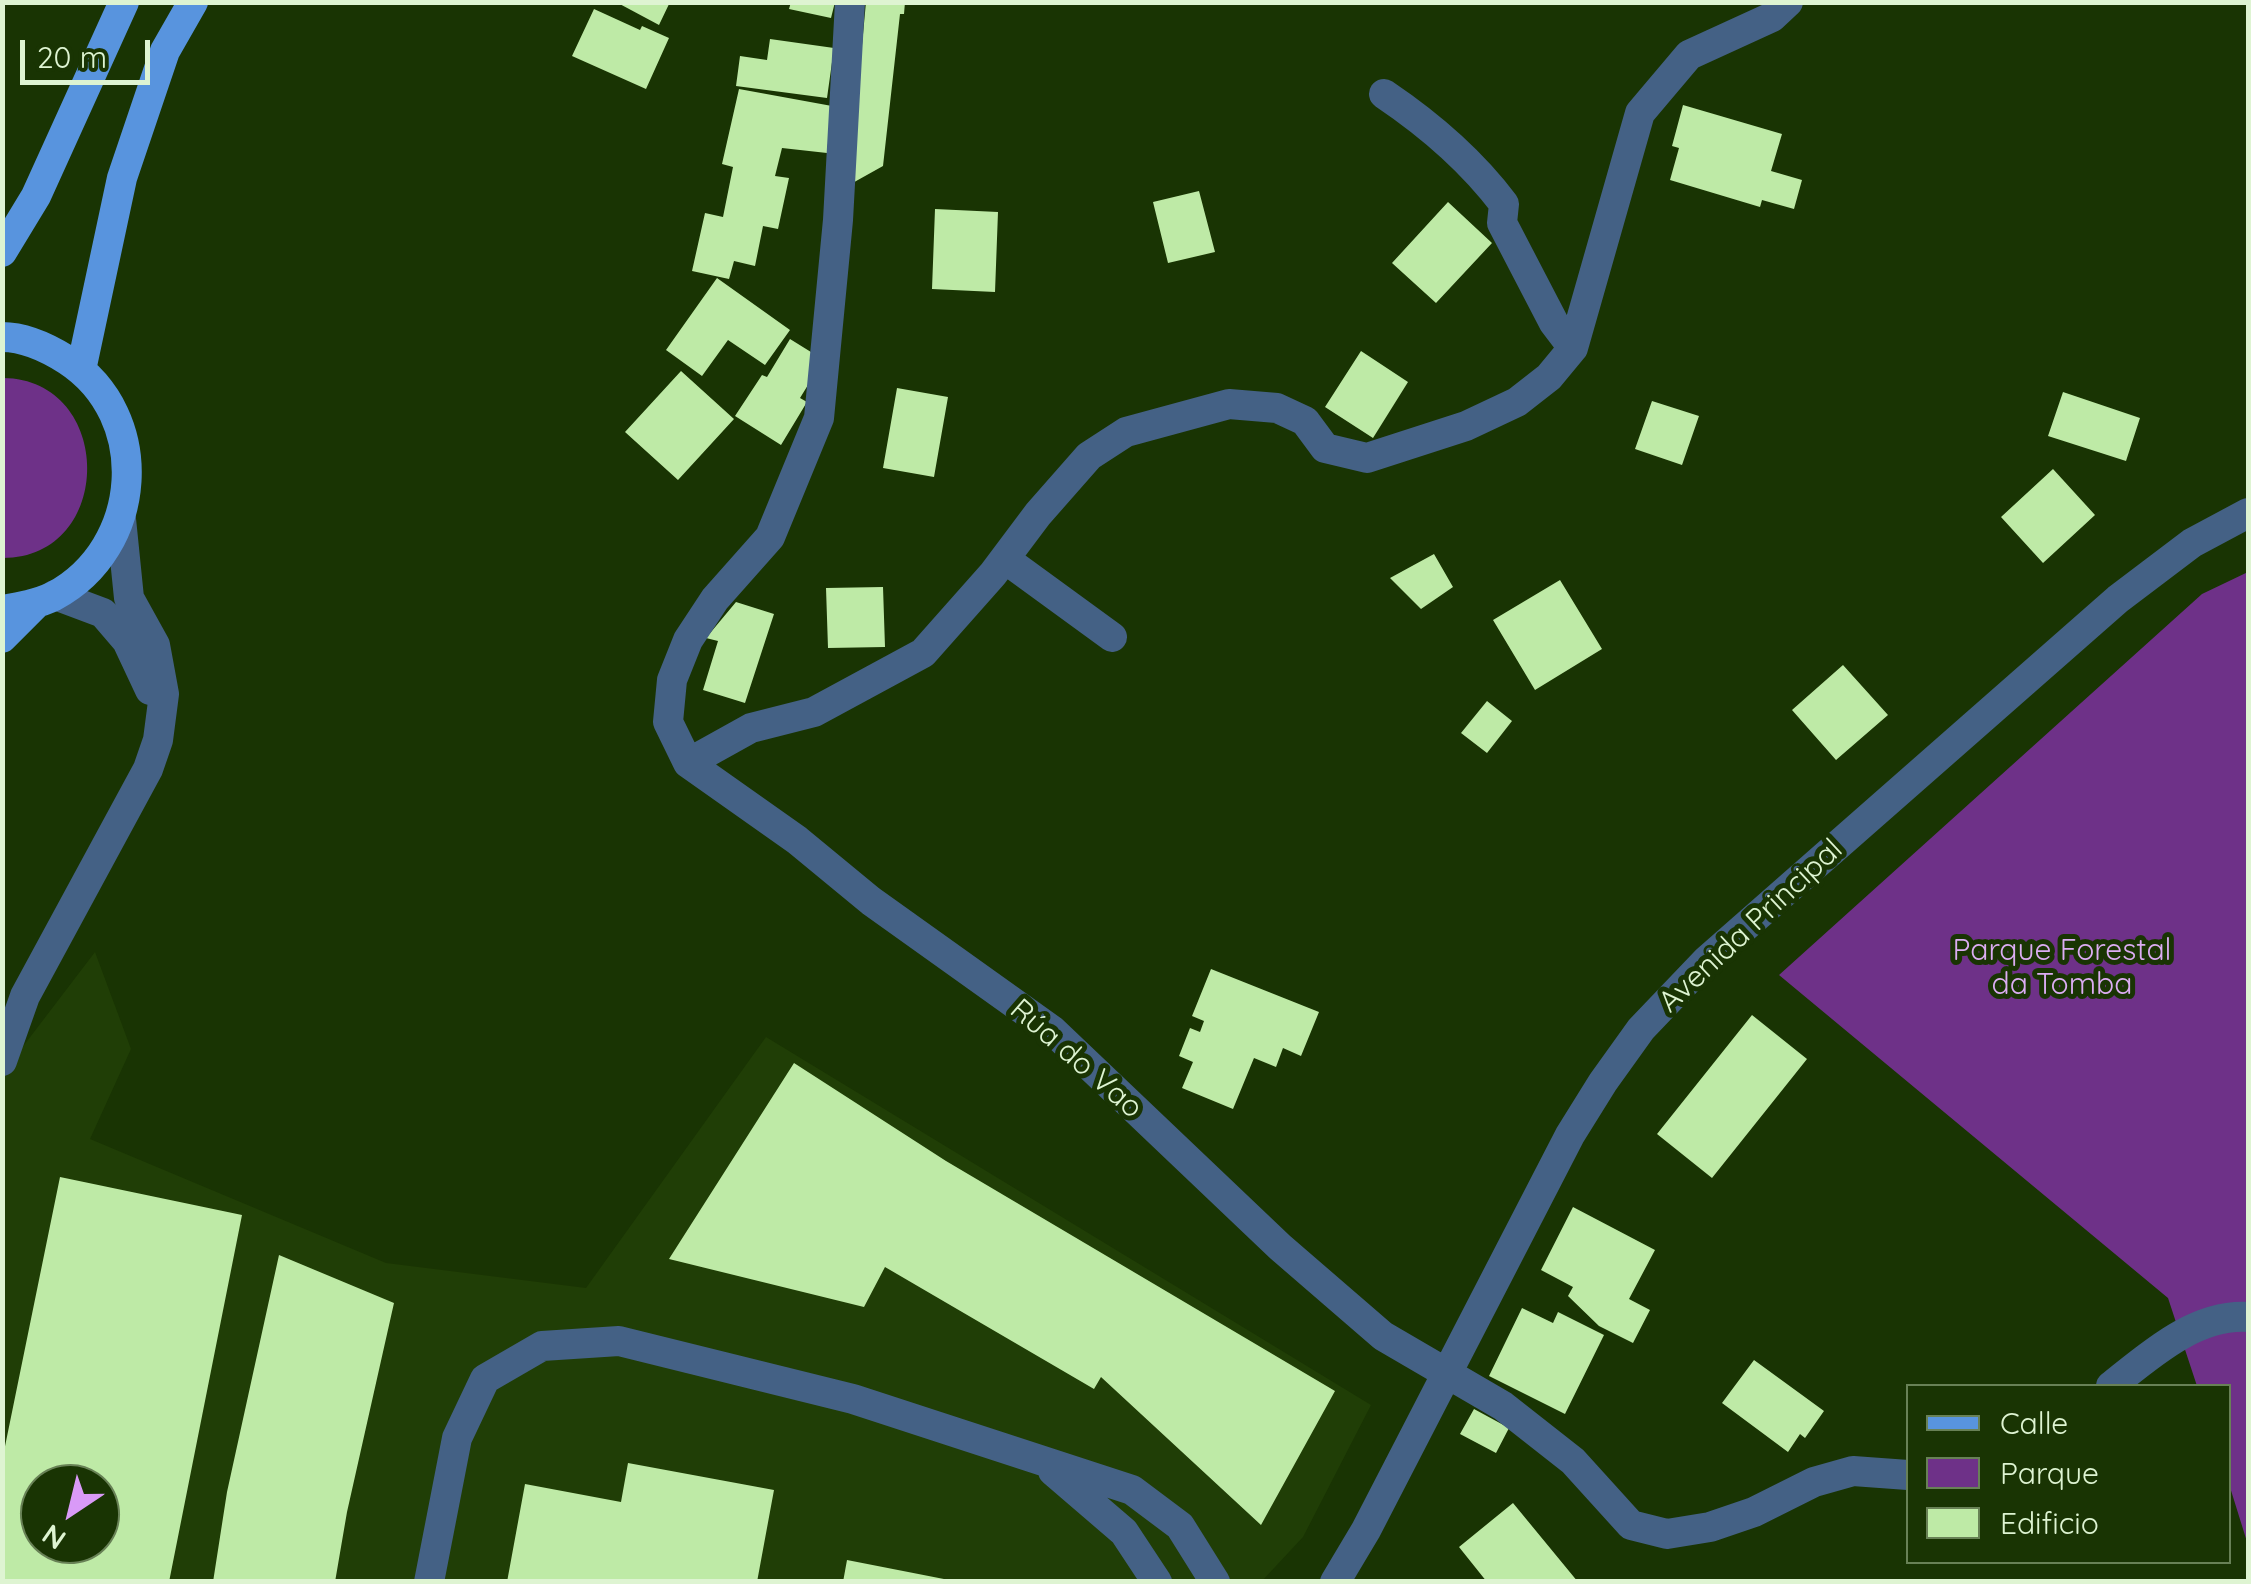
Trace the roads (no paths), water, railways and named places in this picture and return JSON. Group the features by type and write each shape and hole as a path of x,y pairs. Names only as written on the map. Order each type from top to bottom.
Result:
{"main road":[{"path":"2,252 36,196 124,2"},
{"path":"81,370 122,178 165,50 193,2"},
{"path":"2,337 48,348 81,370 108,401 124,438 129,478 121,519 106,550 84,576 46,599 2,638"},
{"path":"2,610 46,599"}],"street":[{"path":"850,2 838,220 819,418 770,537 715,599 682,653 672,680 668,722 688,763 751,728 814,712 923,653 1088,456 1126,432 1229,404 1277,408 1305,421 1325,448 1367,458 1466,426 1518,402 1549,377 1573,348 1640,113 1689,54 1772,17 1788,2"},
{"path":"1384,94 1430,125 1504,204 1502,223 1554,323 1573,348"},
{"name":"Avenida Principal","path":"1338,1575 1366,1530 1570,1135 1641,1029 1706,960 2118,599 2192,542 2248,513"},
{"path":"2,1060 25,996 148,769 161,722 164,694 154,646 129,598 121,519"},
{"path":"1004,558 1112,637"},
{"path":"46,599 103,613 127,641 145,675 161,722"},
{"name":"Rúa do Vao","path":"688,763 1053,1031 1310,1273 1383,1336 1503,1406 1573,1461 1631,1525 1667,1534 1710,1527 1754,1512 1814,1482 1854,1471 1906,1475"},
{"path":"2114,1384 2162,1346 2196,1328 2238,1316 2248,1317"},
{"path":"429,1582 457,1438 484,1379 542,1346 619,1341 853,1399 1132,1490 1180,1526 1215,1582"},
{"path":"1040,1460 1124,1532 1157,1582"},
{"path":"1310,1582 1338,1575"}],"park label":[{"name":"Parque Forestal da Tomba","path":"2062,968"}]}
